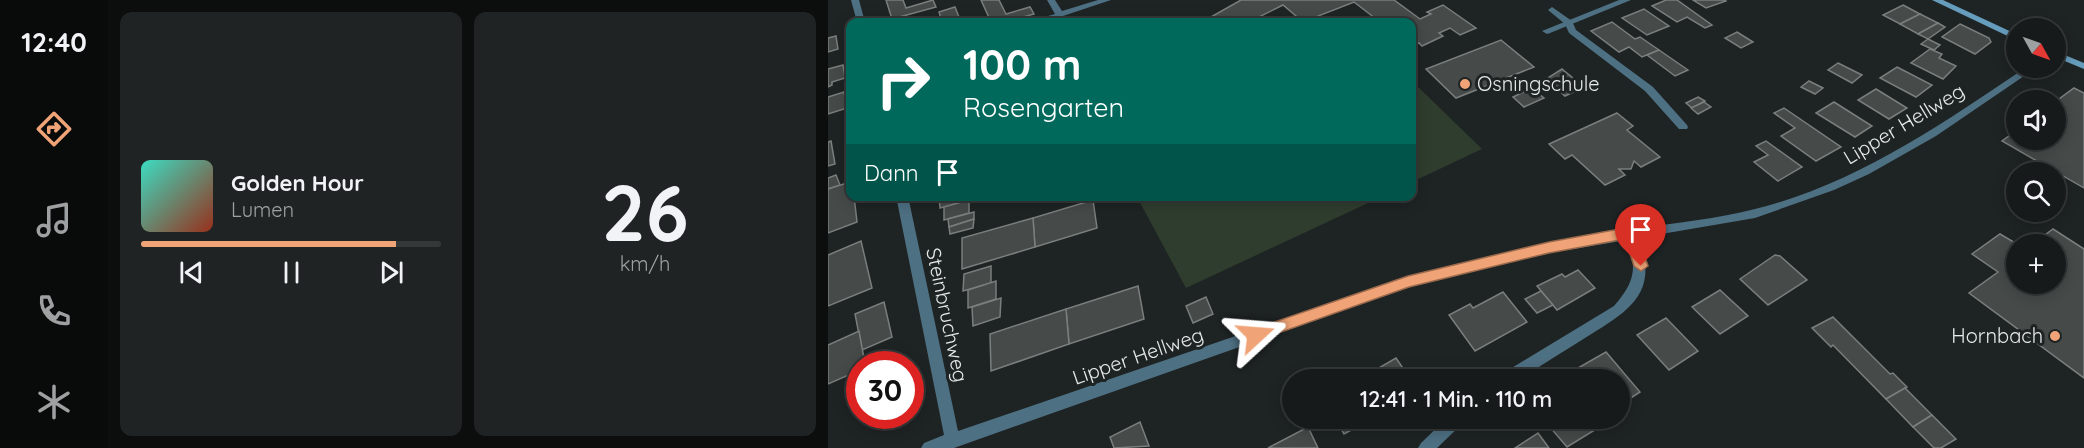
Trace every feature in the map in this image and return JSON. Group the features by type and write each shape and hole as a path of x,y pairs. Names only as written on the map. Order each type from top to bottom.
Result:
{"main road":[{"path":"1936,0 2006,32"},
{"path":"2066,59 2084,66"}],"street":[{"path":"855,0 860,18"},
{"path":"1051,0 1060,15"},
{"path":"1050,18 1107,0"},
{"path":"1547,31 1627,0"},
{"path":"1552,10 1569,23 1572,31 1659,99 1683,127"},
{"name":"Lipper Hellweg","path":"929,448 1408,282 1549,248 1630,232 1755,214 1818,194 1862,175 1898,155 2016,78"},
{"name":"Steinbruchweg","path":"903,201 953,441"},
{"path":"1523,369 1619,310 1633,295 1640,279 1641,266 1630,232"},
{"path":"1426,448 1446,429"}],"green space":[{"path":"1416,85 1482,149 1416,180"},
{"path":"1139,201 1372,201 1186,288"}],"building":[{"path":"886,0 903,0 906,8 933,0 936,7 896,18 892,18"},
{"path":"981,0 999,0 1006,14 1030,7 1034,14 1020,18 989,18"},
{"path":"1241,0 1394,0 1420,19 1431,14 1427,12 1443,5 1476,28 1460,35 1450,28 1439,33 1443,36 1422,46 1419,43 1416,44 1416,18 1375,18 1354,2 1313,18 1298,18 1283,5 1257,18 1209,18"},
{"path":"1666,0 1677,0 1712,25 1705,28 1687,17 1677,22 1652,6"},
{"path":"1693,0 1725,0 1726,1 1706,8"},
{"path":"1903,5 1920,14 1900,24 1883,15"},
{"path":"955,7 959,18 941,18 939,12"},
{"path":"1644,9 1669,26 1647,35 1622,18"},
{"path":"1920,14 1938,23 1918,34 1900,24"},
{"path":"1612,22 1635,39 1640,37 1659,50 1642,57 1629,47 1619,52 1591,31"},
{"path":"1938,23 1945,27 1928,39 1918,34"},
{"path":"1960,24 1989,38 1991,42 1975,54 1942,37"},
{"path":"1737,32 1753,42 1741,48 1725,38"},
{"path":"836,36 838,49 828,52 828,38"},
{"path":"1928,39 1940,45 1934,50 1921,44"},
{"path":"1501,40 1534,67 1456,98 1426,69"},
{"path":"1930,49 1942,54 1939,58 1956,66 1943,79 1911,63"},
{"path":"1659,50 1688,70 1675,76 1647,55"},
{"path":"1838,63 1862,75 1852,83 1828,70"},
{"path":"843,65 845,78 832,82 832,85 828,87 828,69"},
{"path":"1897,67 1932,85 1916,97 1880,78"},
{"path":"1562,69 1584,87 1565,96 1546,79"},
{"path":"1809,81 1823,88 1815,94 1801,87"},
{"path":"2074,88 2084,93 2084,188 2066,178 2066,162 2039,162 2018,150 2066,150 2066,94"},
{"path":"1876,89 1907,108 1889,119 1858,100"},
{"path":"1528,90 1533,95 1538,93 1544,98 1524,107 1513,97"},
{"path":"844,92 846,108 828,114 828,97"},
{"path":"1698,97 1705,101 1692,108 1686,103"},
{"path":"1704,102 1711,107 1698,114 1691,108"},
{"path":"1834,102 1872,126 1855,137 1816,113"},
{"path":"1784,108 1841,147 1816,161 1781,136 1795,128 1774,113"},
{"path":"1617,113 1633,126 1627,130 1660,157 1641,167 1634,161 1631,169 1619,169 1625,175 1605,185 1572,155 1565,159 1549,144"},
{"path":"831,141 835,164 828,166 828,142"},
{"path":"1766,141 1802,167 1778,181 1754,162 1768,155 1756,146"},
{"path":"836,175 840,185 828,189 828,178"},
{"path":"846,183 846,201 855,201 857,222 828,233 828,189"},
{"path":"939,201 965,201 940,208"},
{"path":"969,201 969,213 944,220 944,207"},
{"path":"1093,201 1097,228 1035,247 1033,218"},
{"path":"974,212 974,219 949,227 948,219"},
{"path":"1033,218 1035,247 962,269 962,238"},
{"path":"974,219 973,228 950,234 949,227"},
{"name":"Hornbach","path":"2053,229 2061,234 2046,234"},
{"name":"Hornbach","path":"2000,234 2006,238 2006,294 2066,294 2066,237 2084,249 2084,378 1969,293 1998,272 1972,254"},
{"path":"861,241 872,288 828,306 828,255"},
{"path":"1775,255 1780,256 1807,280 1768,305 1740,279"},
{"path":"991,266 991,283 963,291 964,274"},
{"path":"1578,270 1595,288 1557,310 1537,286 1562,274 1565,277"},
{"path":"996,281 996,299 968,308 968,290"},
{"path":"1138,286 1144,319 1069,344 1066,309"},
{"path":"1720,290 1748,316 1720,334 1692,307"},
{"path":"1541,291 1553,305 1537,313 1525,299"},
{"path":"1503,292 1527,322 1475,351 1449,315 1470,304 1473,308"},
{"path":"1206,297 1213,314 1193,323 1186,306"},
{"path":"1001,298 1000,317 973,326 972,307"},
{"path":"884,302 892,337 862,350 855,314"},
{"path":"1066,309 1069,344 991,371 990,334"},
{"path":"1833,317 1890,374 1893,373 1907,387 1886,399 1833,345 1831,347 1812,328"},
{"path":"1666,318 1698,351 1669,370 1637,335"},
{"path":"859,331 863,351 846,351 846,376 828,384 828,345"},
{"path":"1606,352 1620,369 1576,369"},
{"path":"1396,358 1404,369 1377,369"},
{"path":"1630,380 1640,392 1630,398"},
{"path":"1905,388 1932,415 1913,427 1886,399"},
{"path":"1932,415 1956,439 1941,448 1934,448 1913,427"},
{"path":"1140,422 1149,446 1114,448 1110,437"},
{"path":"1304,429 1309,429 1318,448 1268,448"},
{"path":"1341,429 1353,429 1344,434"},
{"path":"1552,429 1596,429 1567,447"},
{"path":"1538,433 1549,448 1515,448"}],"place":[{"name":"Osningschule","path":"1465,84"},
{"name":"Hornbach","path":"2055,336"}],"route":[{"path":"1256,335 1408,282 1549,248 1630,232 1641,266"}]}
